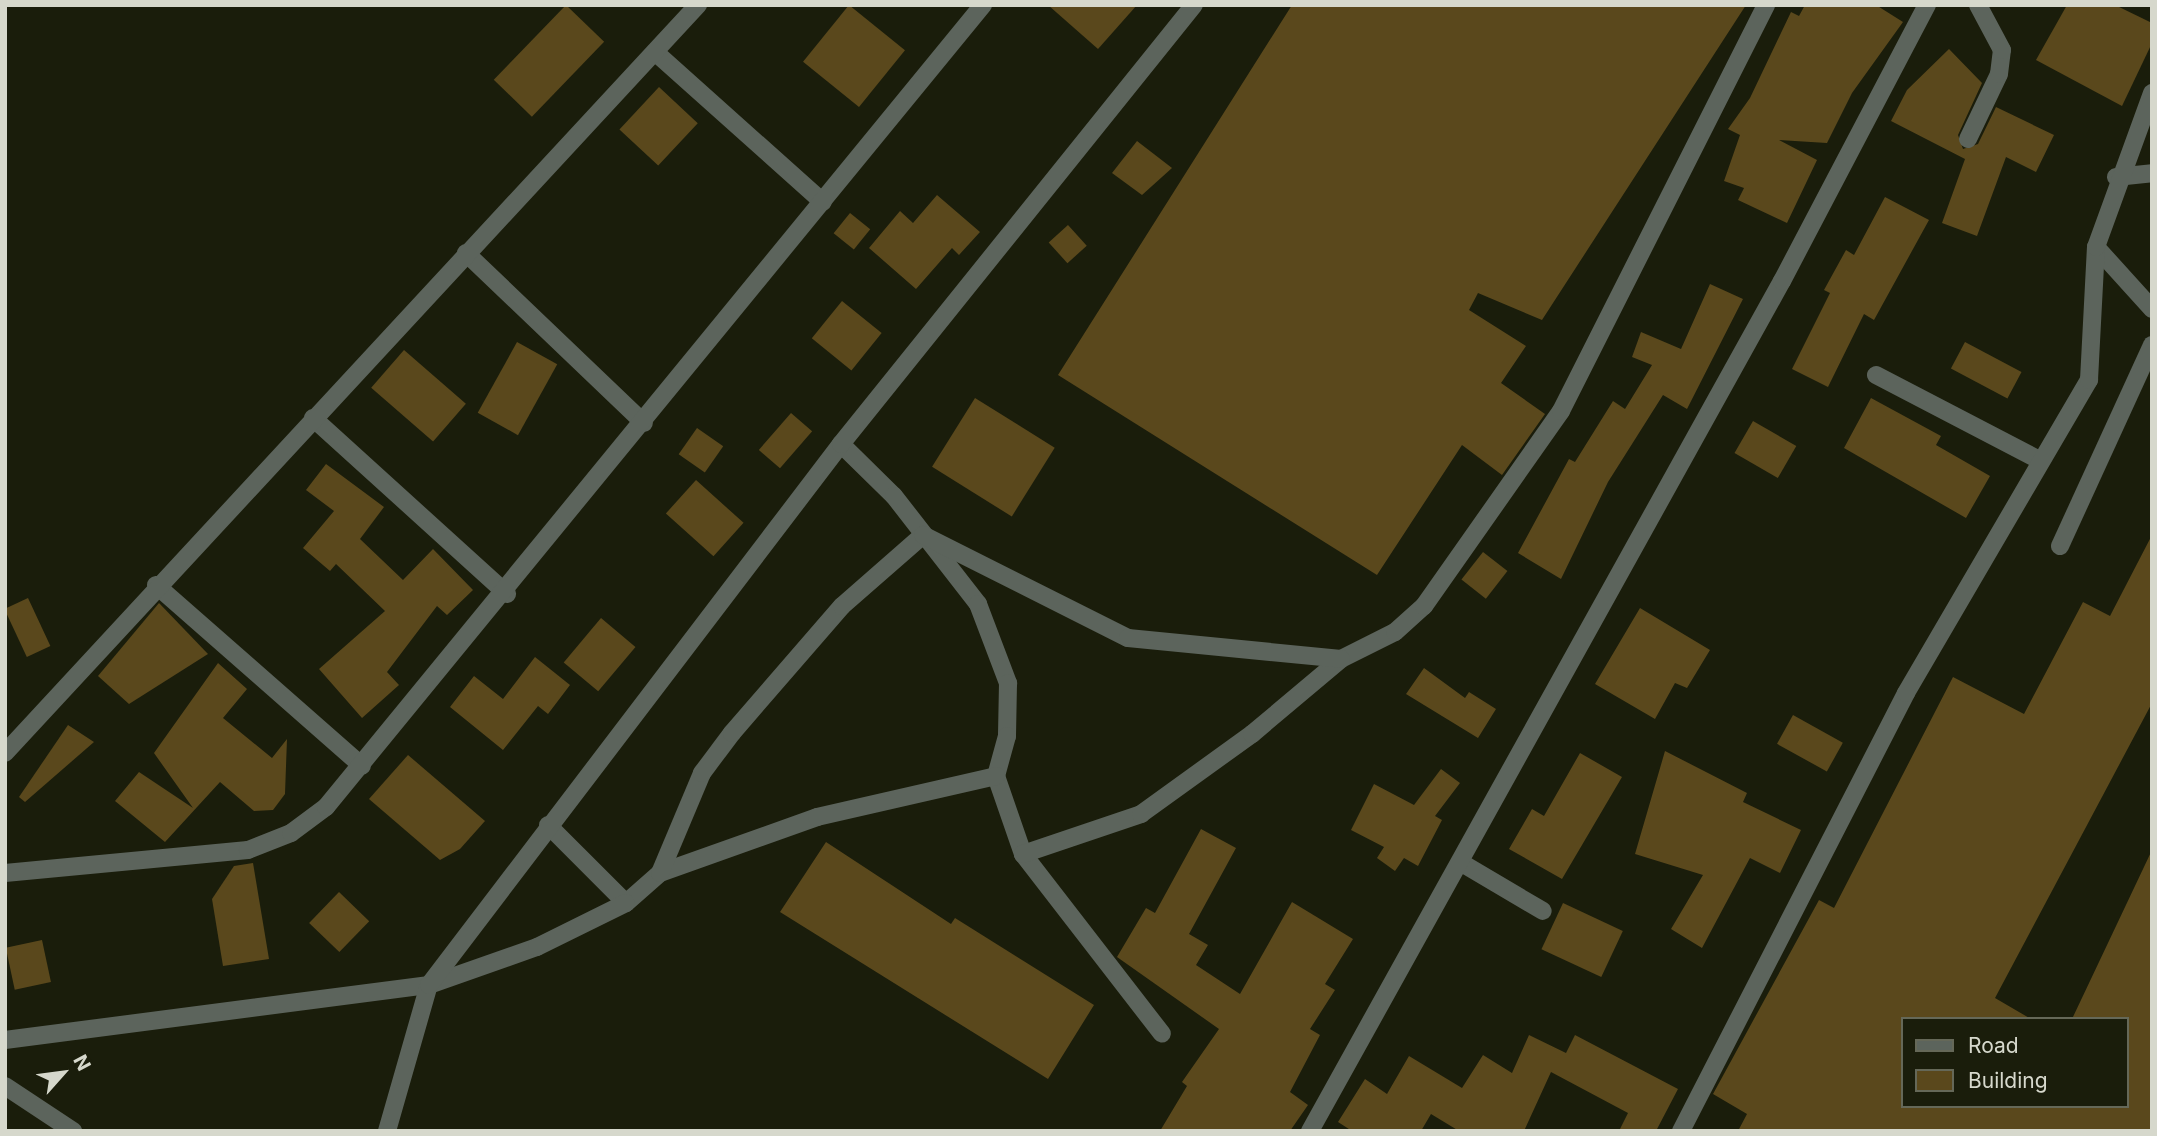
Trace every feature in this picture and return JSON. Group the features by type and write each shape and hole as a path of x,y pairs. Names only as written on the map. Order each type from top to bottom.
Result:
{"street":[{"path":"5,752 156,585 698,5"},
{"path":"5,873 247,850 300,827 362,766 506,594 983,5"},
{"path":"387,1131 429,985 548,825 841,444 1194,5"},
{"path":"1023,854 1141,814 1252,734 1341,659 1395,632 1424,606 1561,411 1766,5"},
{"path":"1310,1131 1460,862 1927,5"},
{"path":"1968,139 1999,74 2002,50 1978,5"},
{"path":"655,52 822,202"},
{"path":"1681,1131 1906,693 2089,380 2096,247 2116,177 2152,93"},
{"path":"2116,177 2152,173"},
{"path":"2096,247 2149,303"},
{"path":"466,253 644,423"},
{"path":"2060,546 2152,345"},
{"path":"1876,375 2041,461"},
{"path":"313,418 506,594"},
{"path":"841,444 923,535 978,604 1008,683 1007,736 996,776 1023,854 1162,1034"},
{"path":"923,535 1128,638 1341,659"},
{"path":"660,873 702,773 732,733 842,606 923,535"},
{"path":"156,585 362,766"},
{"path":"5,1040 429,985 537,947 626,903 660,873 817,817 996,776"},
{"path":"548,825 626,903"},
{"path":"1460,862 1543,911"},
{"path":"5,1087 73,1131"}],"building":[{"path":"566,5 604,42 532,117 494,80"},
{"path":"849,5 905,50 859,107 803,62"},
{"path":"1048,5 1137,5 1098,49"},
{"path":"1292,5 1746,5 1542,320 1478,293 1469,310 1526,346 1501,383 1545,414 1502,475 1462,445 1377,575 1058,375"},
{"path":"1805,5 1876,5 1903,22 1852,93 1827,143 1779,140 1817,160 1787,223 1738,200 1744,188 1724,181 1740,135 1728,129 1750,98 1791,12 1799,16"},
{"path":"2067,5 2115,5 2152,23 2152,43 2122,106 2036,60"},
{"path":"1949,49 1982,83 1958,135 1963,149 1978,144 1996,107 2054,135 2036,172 2006,157 1977,236 1942,223 1965,159 1891,121 1907,90"},
{"path":"659,87 698,123 658,166 619,129"},
{"path":"1137,141 1172,168 1142,195 1112,173"},
{"path":"937,195 980,232 959,255 952,248 916,289 869,248 900,211 913,223"},
{"path":"1885,197 1929,220 1874,320 1864,314 1828,387 1792,369 1830,293 1824,290 1846,250 1854,255"},
{"path":"850,213 870,229 854,250 834,233"},
{"path":"1068,225 1087,246 1067,263 1049,242"},
{"path":"1710,284 1743,299 1687,409 1663,395 1608,482 1561,579 1518,553 1569,459 1575,462 1613,401 1625,409 1652,365 1632,357 1641,332 1681,349"},
{"path":"842,301 882,333 851,370 812,338"},
{"path":"517,342 557,364 518,435 478,413"},
{"path":"1965,342 2022,372 2007,399 1951,368"},
{"path":"404,350 466,404 433,442 371,388"},
{"path":"975,398 1055,448 1012,517 932,467"},
{"path":"1871,398 1941,436 1936,445 1990,476 1966,518 1844,448"},
{"path":"791,413 812,431 780,468 759,450"},
{"path":"1753,421 1796,446 1778,478 1734,453"},
{"path":"697,428 723,446 705,473 679,454"},
{"path":"326,464 384,507 360,539 403,580 433,549 473,590 447,615 437,606 387,672 399,685 362,718 319,669 385,611 336,564 330,571 303,548 334,511 306,490"},
{"path":"696,480 744,523 713,556 666,513"},
{"path":"2152,535 2152,703 1995,998 2028,1017 1902,1017 1902,1108 2129,1108 2129,1017 2073,1017 2152,850 2152,1131 1738,1131 1747,1114 1713,1094 1819,900 1834,908 1953,677 2024,714 2083,602 2110,616"},
{"path":"1483,552 1507,571 1486,599 1461,580"},
{"path":"28,598 50,646 27,657 5,609"},
{"path":"159,603 208,654 129,704 98,676"},
{"path":"1640,608 1710,650 1687,688 1675,683 1655,719 1595,684"},
{"path":"601,618 635,647 598,691 564,662"},
{"path":"535,657 570,685 548,714 538,706 503,750 450,707 474,676 503,699"},
{"path":"218,663 247,689 223,718 272,758 287,739 285,794 273,810 254,811 220,782 165,842 115,801 139,772 193,808 154,753"},
{"path":"1424,668 1465,698 1469,692 1496,709 1478,738 1406,694"},
{"path":"1793,715 1843,743 1827,771 1777,744"},
{"path":"68,725 94,742 25,802 19,797"},
{"path":"1665,751 1747,793 1743,802 1801,830 1780,873 1750,858 1702,948 1671,929 1703,875 1635,854"},
{"path":"1580,753 1622,777 1562,879 1509,849 1532,809 1544,816"},
{"path":"408,755 485,821 460,849 440,860 369,799"},
{"path":"1441,769 1460,783 1435,816 1442,820 1418,866 1404,858 1395,871 1377,858 1384,847 1351,830 1374,784 1414,805"},
{"path":"1201,829 1236,848 1189,934 1208,945 1196,965 1240,994 1292,902 1353,939 1325,984 1335,990 1310,1029 1320,1035 1290,1092 1308,1105 1290,1131 1160,1131 1187,1086 1182,1082 1219,1029 1117,957 1146,908 1155,913"},
{"path":"826,842 951,924 955,918 1094,1005 1048,1079 780,912"},
{"path":"253,863 269,959 223,966 212,899 234,866"},
{"path":"339,892 369,921 339,952 309,923"},
{"path":"1563,903 1623,931 1601,977 1541,949"},
{"path":"42,940 51,982 15,990 6,948"},
{"path":"1529,1035 1566,1053 1575,1035 1678,1089 1656,1131 1619,1131 1628,1113 1551,1072 1524,1131 1459,1131 1431,1114 1421,1131 1352,1131 1338,1122 1365,1079 1387,1094 1409,1056 1462,1088 1483,1055 1512,1073"}]}
